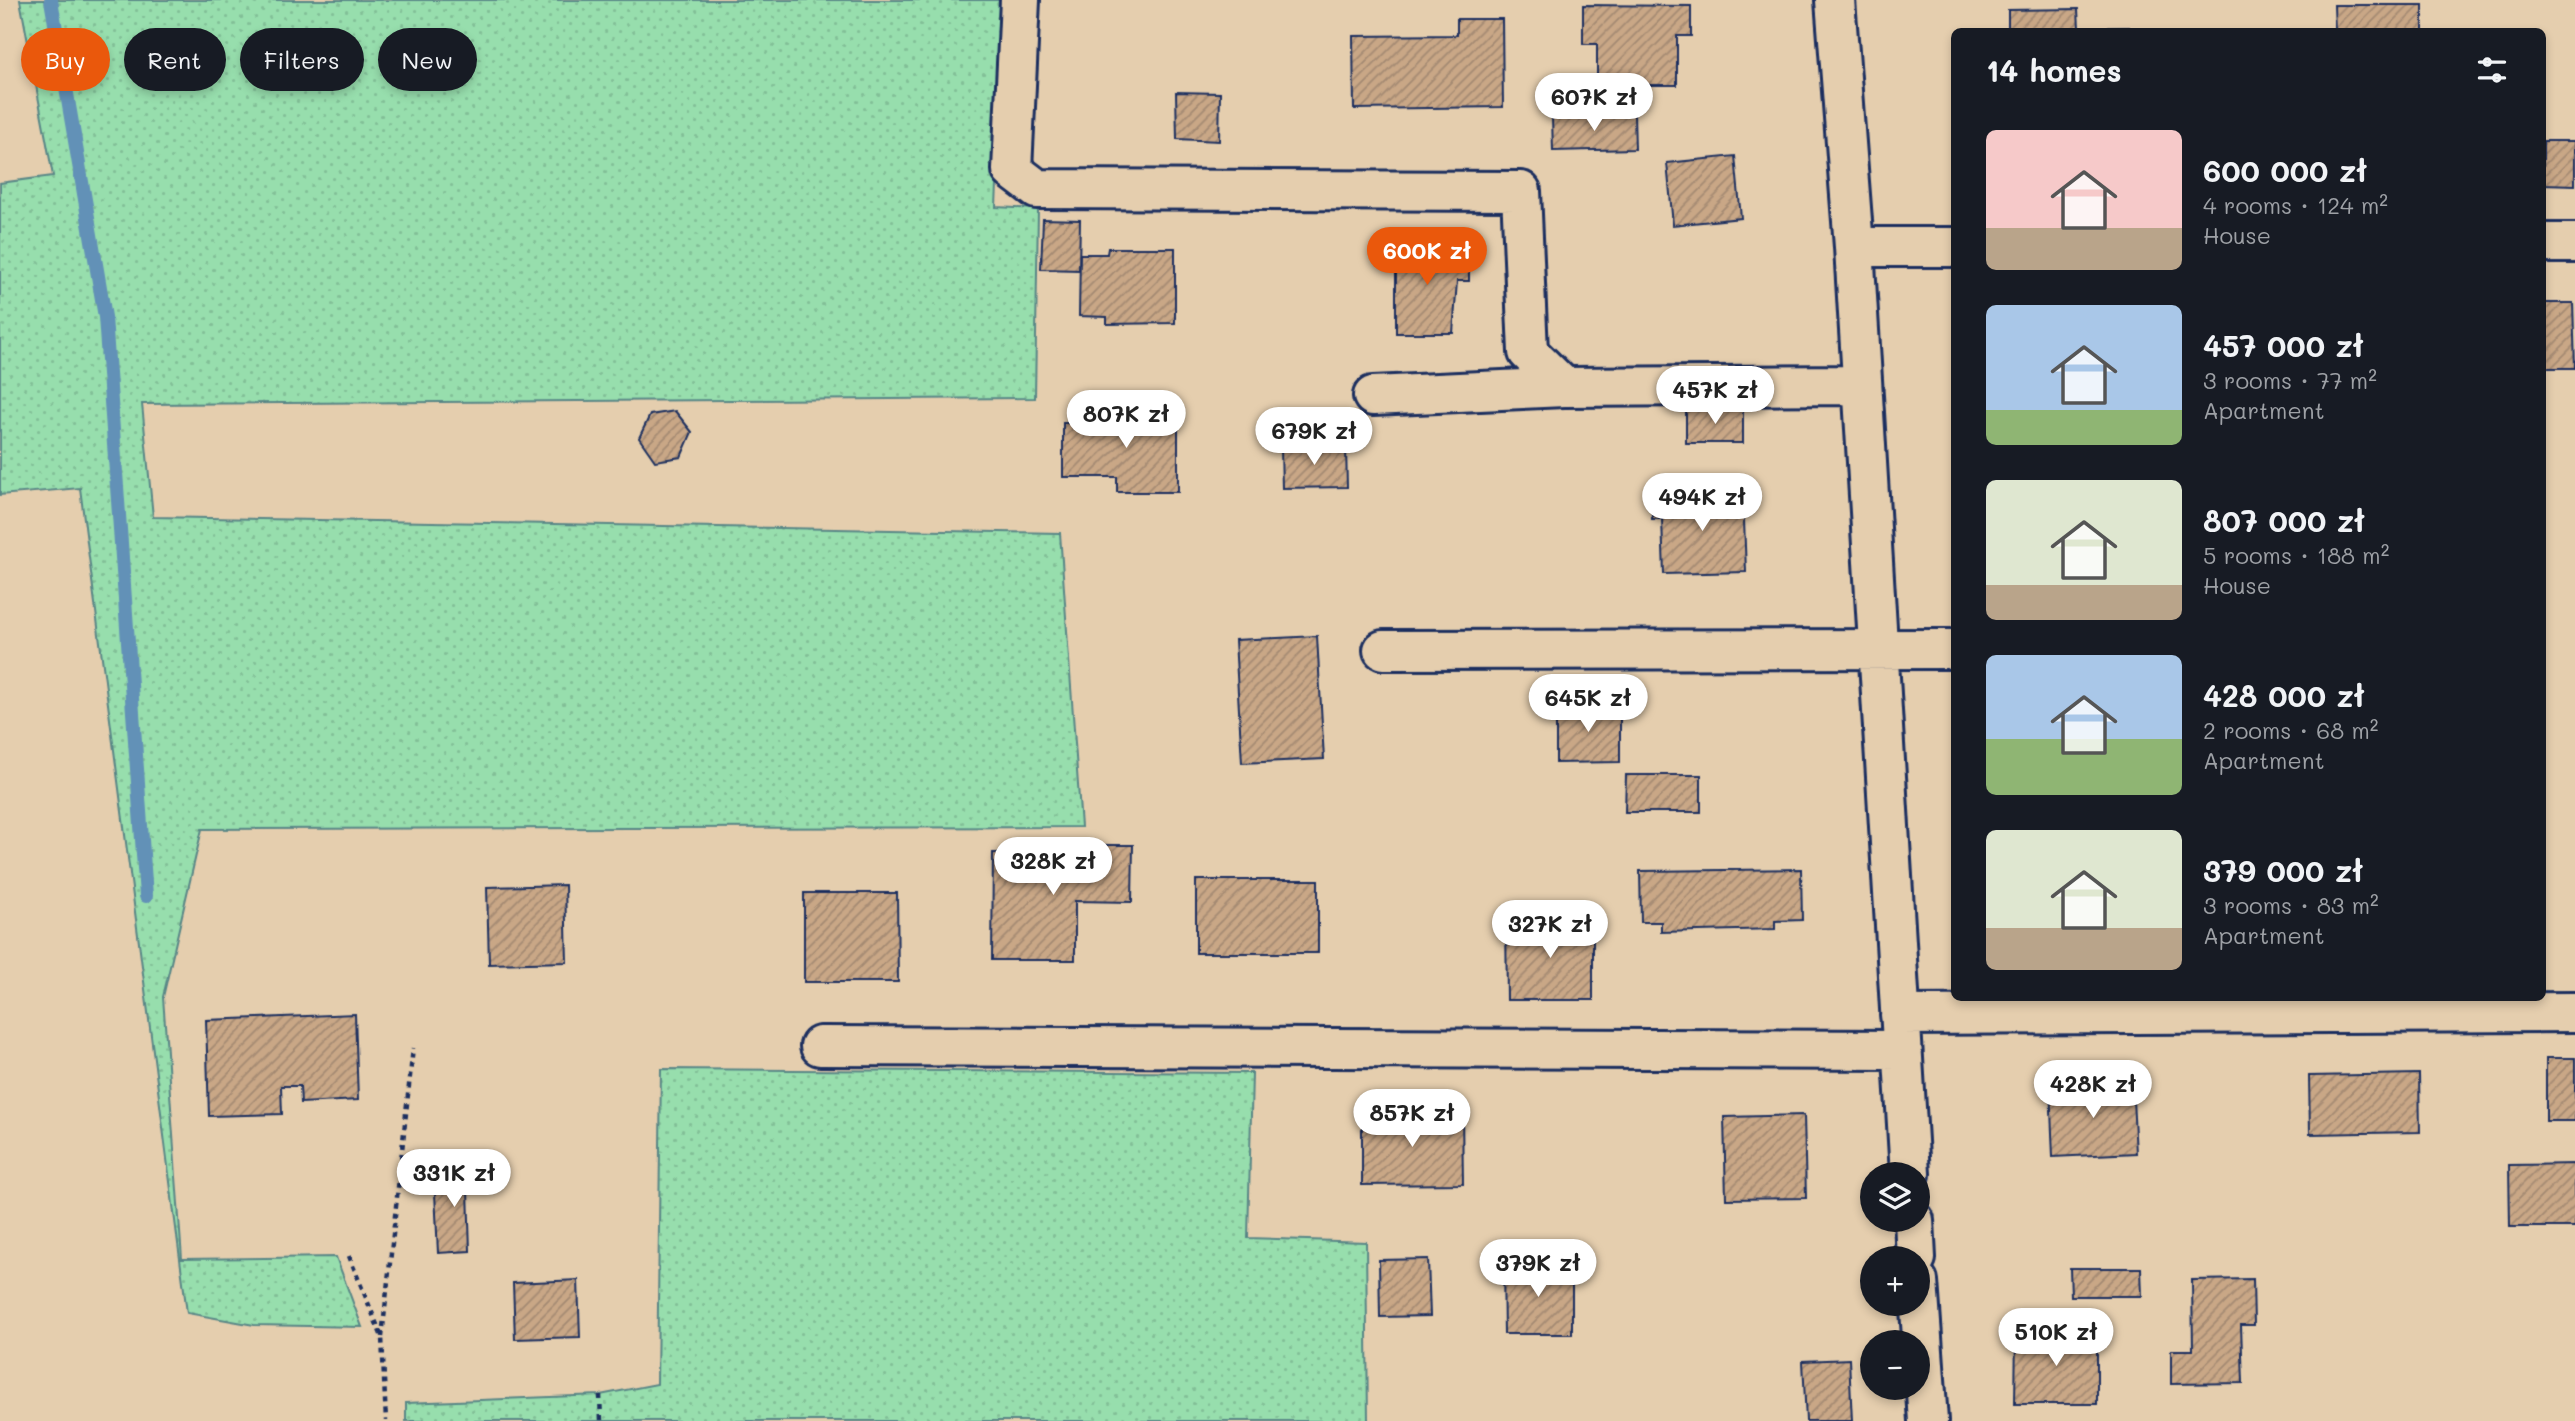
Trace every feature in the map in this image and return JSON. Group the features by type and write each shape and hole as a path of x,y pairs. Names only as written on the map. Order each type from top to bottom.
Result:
{"street":[{"path":"1020,0 1012,170 1038,189 1521,191 1528,352 1564,387"},
{"path":"1835,0 1863,385 1909,1162"},
{"path":"2546,243 2575,243"},
{"path":"1854,247 1951,247"},
{"path":"1373,396 1564,387 1863,385"},
{"path":"1382,650 1951,649"},
{"path":"820,1046 1901,1032 2575,1012"},
{"path":"1920,1316 1928,1421"}],"path":[{"path":"386,1421 382,1337 413,1048"},
{"path":"349,1256 382,1337"},
{"path":"600,1395 601,1421"}],"green space":[{"path":"20,0 1005,0 996,207 1038,209 1035,398 142,404 153,517 1060,533 1081,827 202,829 163,997 182,1259 336,1257 362,1327 254,1325 187,1313 80,488 0,495 0,183 53,176 37,91 110,91 110,28 25,28"},
{"path":"661,1069 1252,1073 1248,1238 1366,1242 1368,1421 406,1421 406,1403 600,1395 657,1384"}],"building":[{"path":"1583,5 1691,6 1691,36 1677,36 1677,85 1597,85 1597,44 1583,44"},
{"path":"2334,5 2423,5 2423,28 2335,28"},
{"path":"2078,9 2079,28 2008,28 2008,10"},
{"path":"1457,19 1502,19 1503,107 1354,109 1353,36 1457,35"},
{"path":"1176,92 1220,93 1219,141 1177,139"},
{"path":"1634,114 1635,149 1553,151 1552,117"},
{"path":"2546,141 2575,141 2575,185 2546,184"},
{"path":"1735,156 1741,218 1673,225 1667,163"},
{"path":"1043,219 1080,220 1079,270 1041,269"},
{"path":"1396,243 1457,243 1457,262 1469,262 1469,281 1457,281 1453,333 1396,333"},
{"path":"1108,248 1175,248 1175,323 1107,324 1107,317 1079,316 1080,254 1107,254"},
{"path":"2546,303 2573,303 2575,368 2546,368"},
{"path":"1117,409 1178,410 1178,492 1117,492 1117,477 1063,477 1063,423 1117,423"},
{"path":"1686,409 1743,409 1743,443 1686,443"},
{"path":"675,411 692,432 681,457 655,461 639,438 650,415"},
{"path":"1346,447 1347,487 1282,488 1281,448"},
{"path":"1743,494 1746,572 1664,574 1662,519 1652,519 1652,496"},
{"path":"1317,636 1324,759 1242,763 1235,640"},
{"path":"1620,704 1620,762 1556,763 1556,705"},
{"path":"1626,775 1701,775 1701,812 1625,812"},
{"path":"1063,845 1133,845 1132,902 1075,901 1075,960 992,960 993,853 1063,853"},
{"path":"1801,869 1802,920 1775,921 1775,929 1661,932 1661,922 1641,922 1640,871"},
{"path":"1196,880 1318,880 1318,953 1196,953"},
{"path":"565,885 567,962 489,964 487,887"},
{"path":"804,893 897,893 898,982 804,982"},
{"path":"1506,921 1593,921 1593,1000 1507,1000"},
{"path":"355,1014 358,1100 301,1103 300,1086 281,1086 282,1114 209,1116 206,1020"},
{"path":"2546,1058 2575,1058 2575,1121 2546,1121"},
{"path":"2419,1074 2420,1132 2310,1134 2309,1076"},
{"path":"2132,1082 2136,1153 2053,1157 2050,1086"},
{"path":"1462,1112 1463,1184 1362,1185 1362,1113"},
{"path":"1804,1115 1806,1198 1726,1199 1724,1117"},
{"path":"2575,1164 2575,1227 2510,1227 2509,1165"},
{"path":"482,1171 483,1189 468,1190 470,1251 438,1253 434,1173"},
{"path":"1428,1259 1430,1316 1380,1317 1379,1260"},
{"path":"1503,1265 1572,1265 1572,1334 1504,1334"},
{"path":"2070,1268 2141,1268 2142,1296 2071,1296"},
{"path":"2253,1279 2254,1325 2241,1325 2243,1383 2171,1384 2171,1350 2193,1350 2192,1280"},
{"path":"578,1280 580,1337 515,1339 513,1283"},
{"path":"2016,1332 2097,1332 2097,1404 2015,1404"},
{"path":"1849,1359 1852,1421 1806,1421 1803,1361"}],"waterway":[{"path":"51,0 105,317 146,896"}]}
